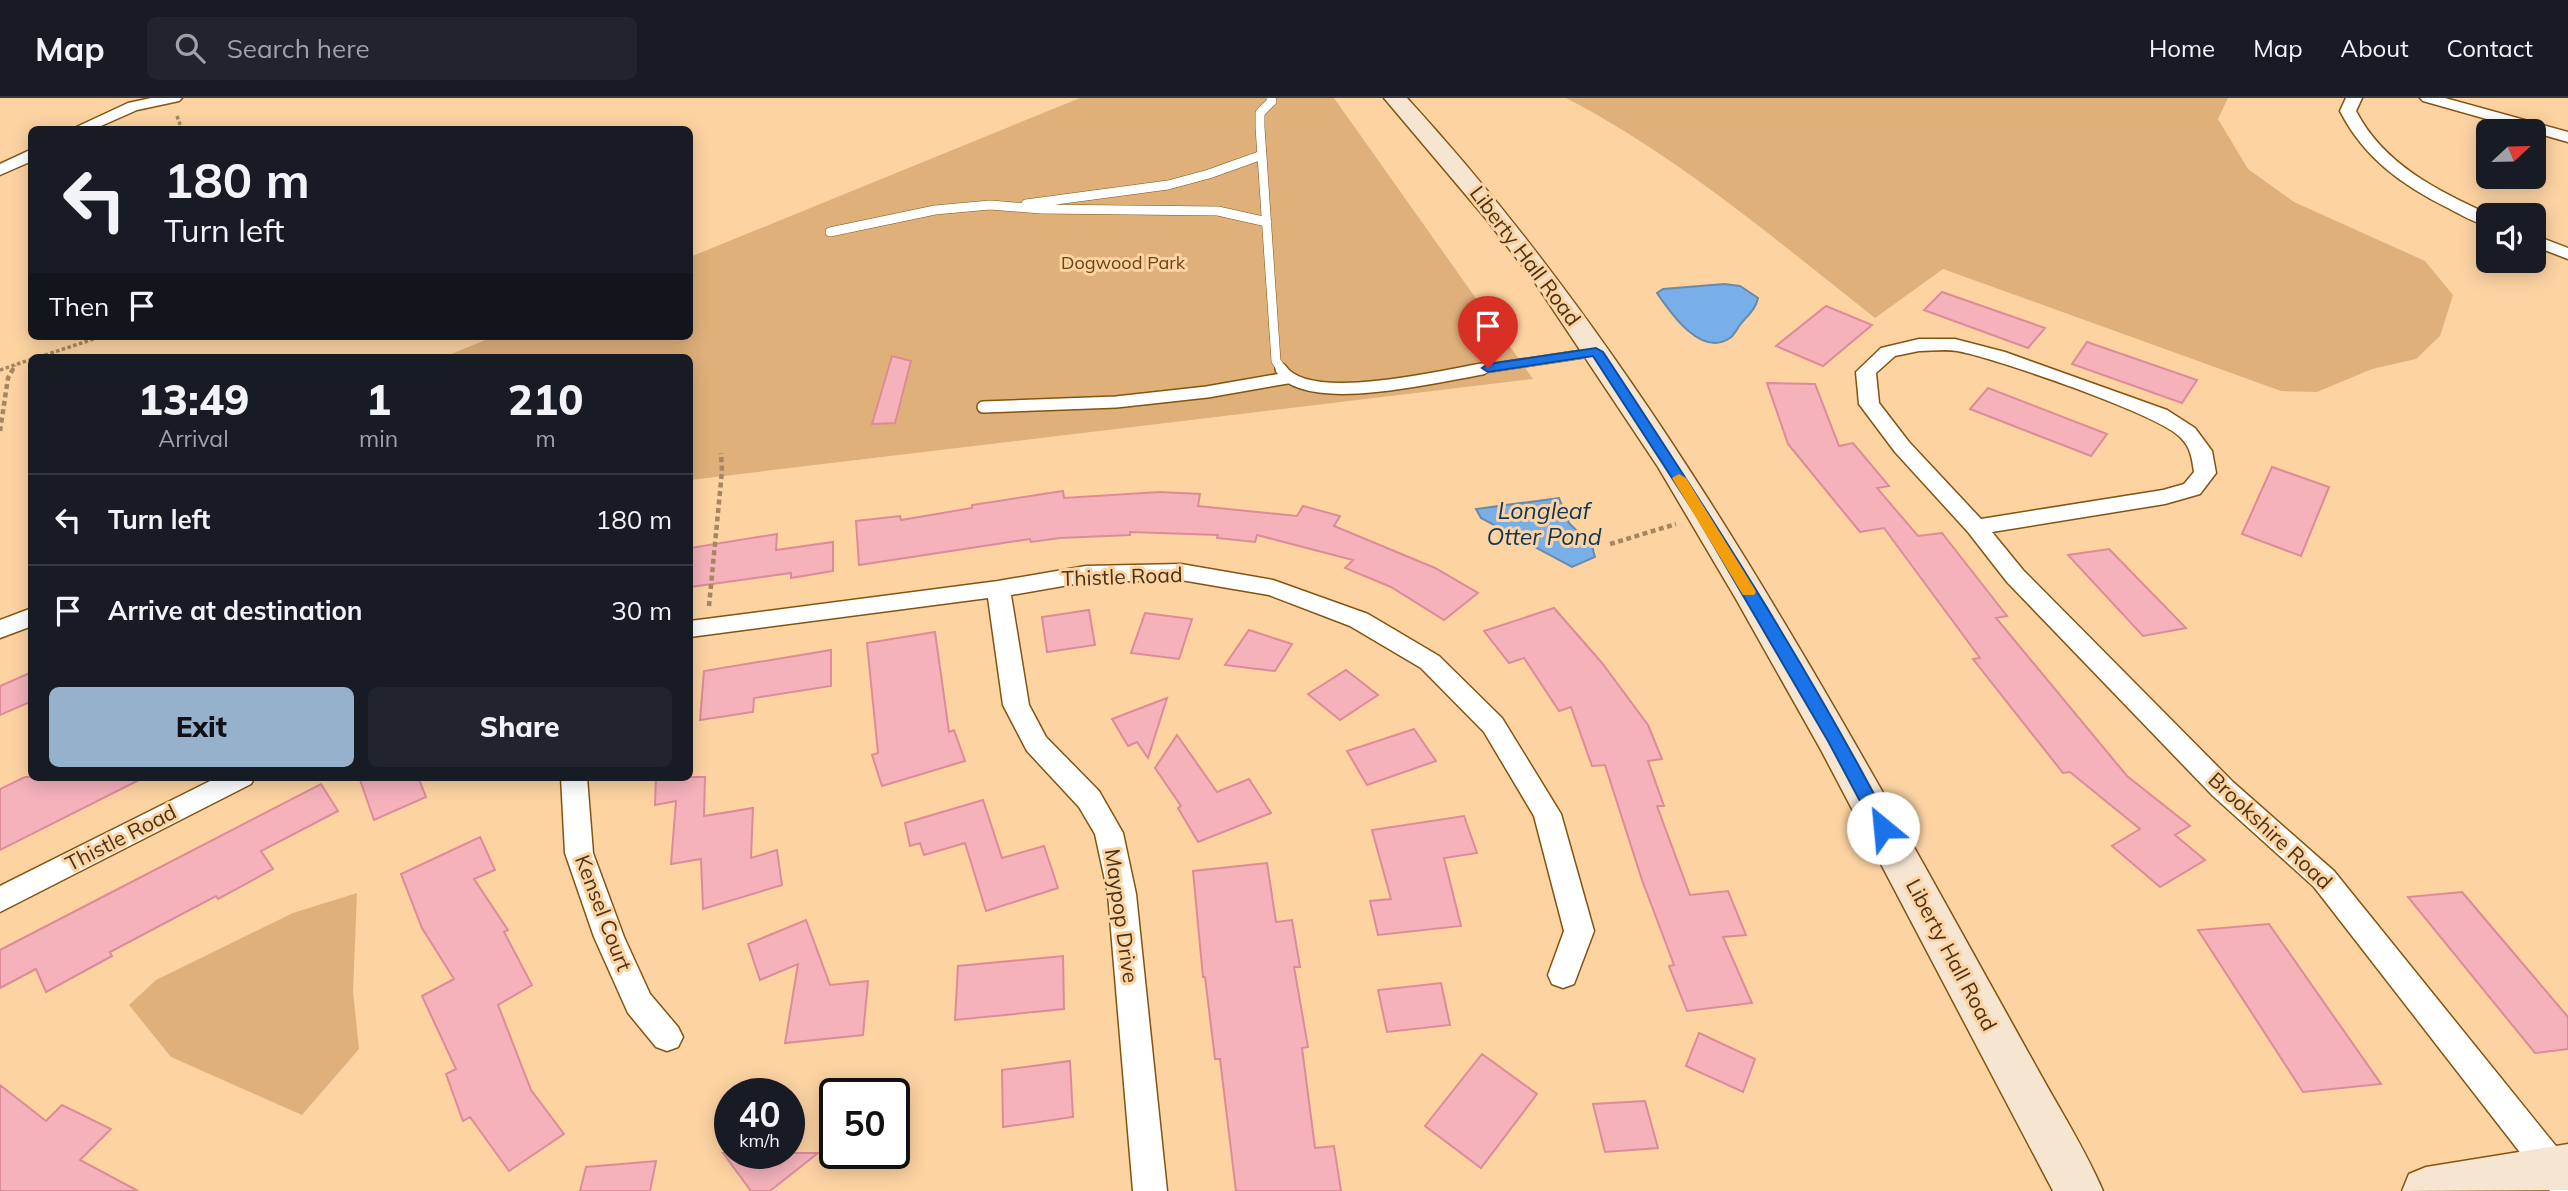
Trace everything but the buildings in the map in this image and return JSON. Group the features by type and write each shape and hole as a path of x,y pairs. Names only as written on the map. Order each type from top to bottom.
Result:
{"main road":[{"name":"Liberty Hall Road","path":"1395,98 1486,201 1596,352 1703,515 1835,738 2079,1191"},
{"path":"2426,1191 2563,1175"}],"street":[{"path":"87,126 132,106 174,98"},
{"path":"2354,98 2348,111 2356,133 2386,163 2437,197 2476,215"},
{"path":"2428,98 2568,137"},
{"path":"0,170 28,155"},
{"path":"2546,245 2568,254"},
{"name":"Brookshire Road","path":"1976,527 2165,497 2192,489 2205,474 2201,452 2188,432 2160,414 1998,356 1955,345 1919,345 1888,352 1866,372 1868,404 1902,447 1976,527 2015,576 2223,789 2324,879 2563,1175"},
{"name":"Thistle Road","path":"698,627 998,589 1086,574 1181,572 1273,588 1359,620 1430,662 1493,726 1547,814 1579,932 1563,975"},
{"name":"Maypop Drive","path":"998,589 1016,705 1035,744 1089,799 1109,833 1122,894 1150,1191"},
{"path":"0,629 28,617"},
{"name":"Thistle Road","path":"0,900 234,781"},
{"name":"Kensel Court","path":"573,781 579,853 608,937 639,1003 667,1037"}],"lane":[{"path":"1271,98 1272,102 1260,113 1262,155 1276,361 1287,378 1305,386 1354,389 1596,352"},
{"path":"830,232 897,217 962,208 1023,205 1054,197 1152,188 1196,179 1262,155"},
{"path":"1023,205 1041,209 1218,211 1267,222"},
{"path":"984,407 1116,402 1207,392 1287,378"}],"path":[{"path":"48,354 91,340"},
{"path":"0,370 28,360"},
{"path":"0,432 8,378 15,365"},
{"path":"698,627 722,471 721,453"},
{"path":"1610,544 1703,515"}],"green space":[{"name":"Dogwood Park","path":"1080,98 1334,98 1533,379 693,480 693,354 451,354 485,340 693,340 693,256"},
{"path":"1566,98 2228,98 2218,119 2248,169 2294,202 2425,261 2453,295 2440,336 2416,359 2372,369 2317,392 2281,391 1943,269 1875,318 1725,200 1648,146"},
{"path":"357,893 353,992 359,1049 302,1115 171,1057 129,1005 156,980 293,913"}],"water":[{"path":"1724,284 1740,286 1758,298 1733,335 1719,343 1698,338 1688,330 1657,293 1663,289"},
{"name":"Longleaf Otter Pond","path":"1559,498 1569,523 1592,546 1595,557 1572,567 1481,518 1476,509"}],"slow traffic":[{"path":"1679,478 1749,592"}],"route":[{"path":"1488,368 1596,352 1703,515 1835,738 1883,828"}]}
